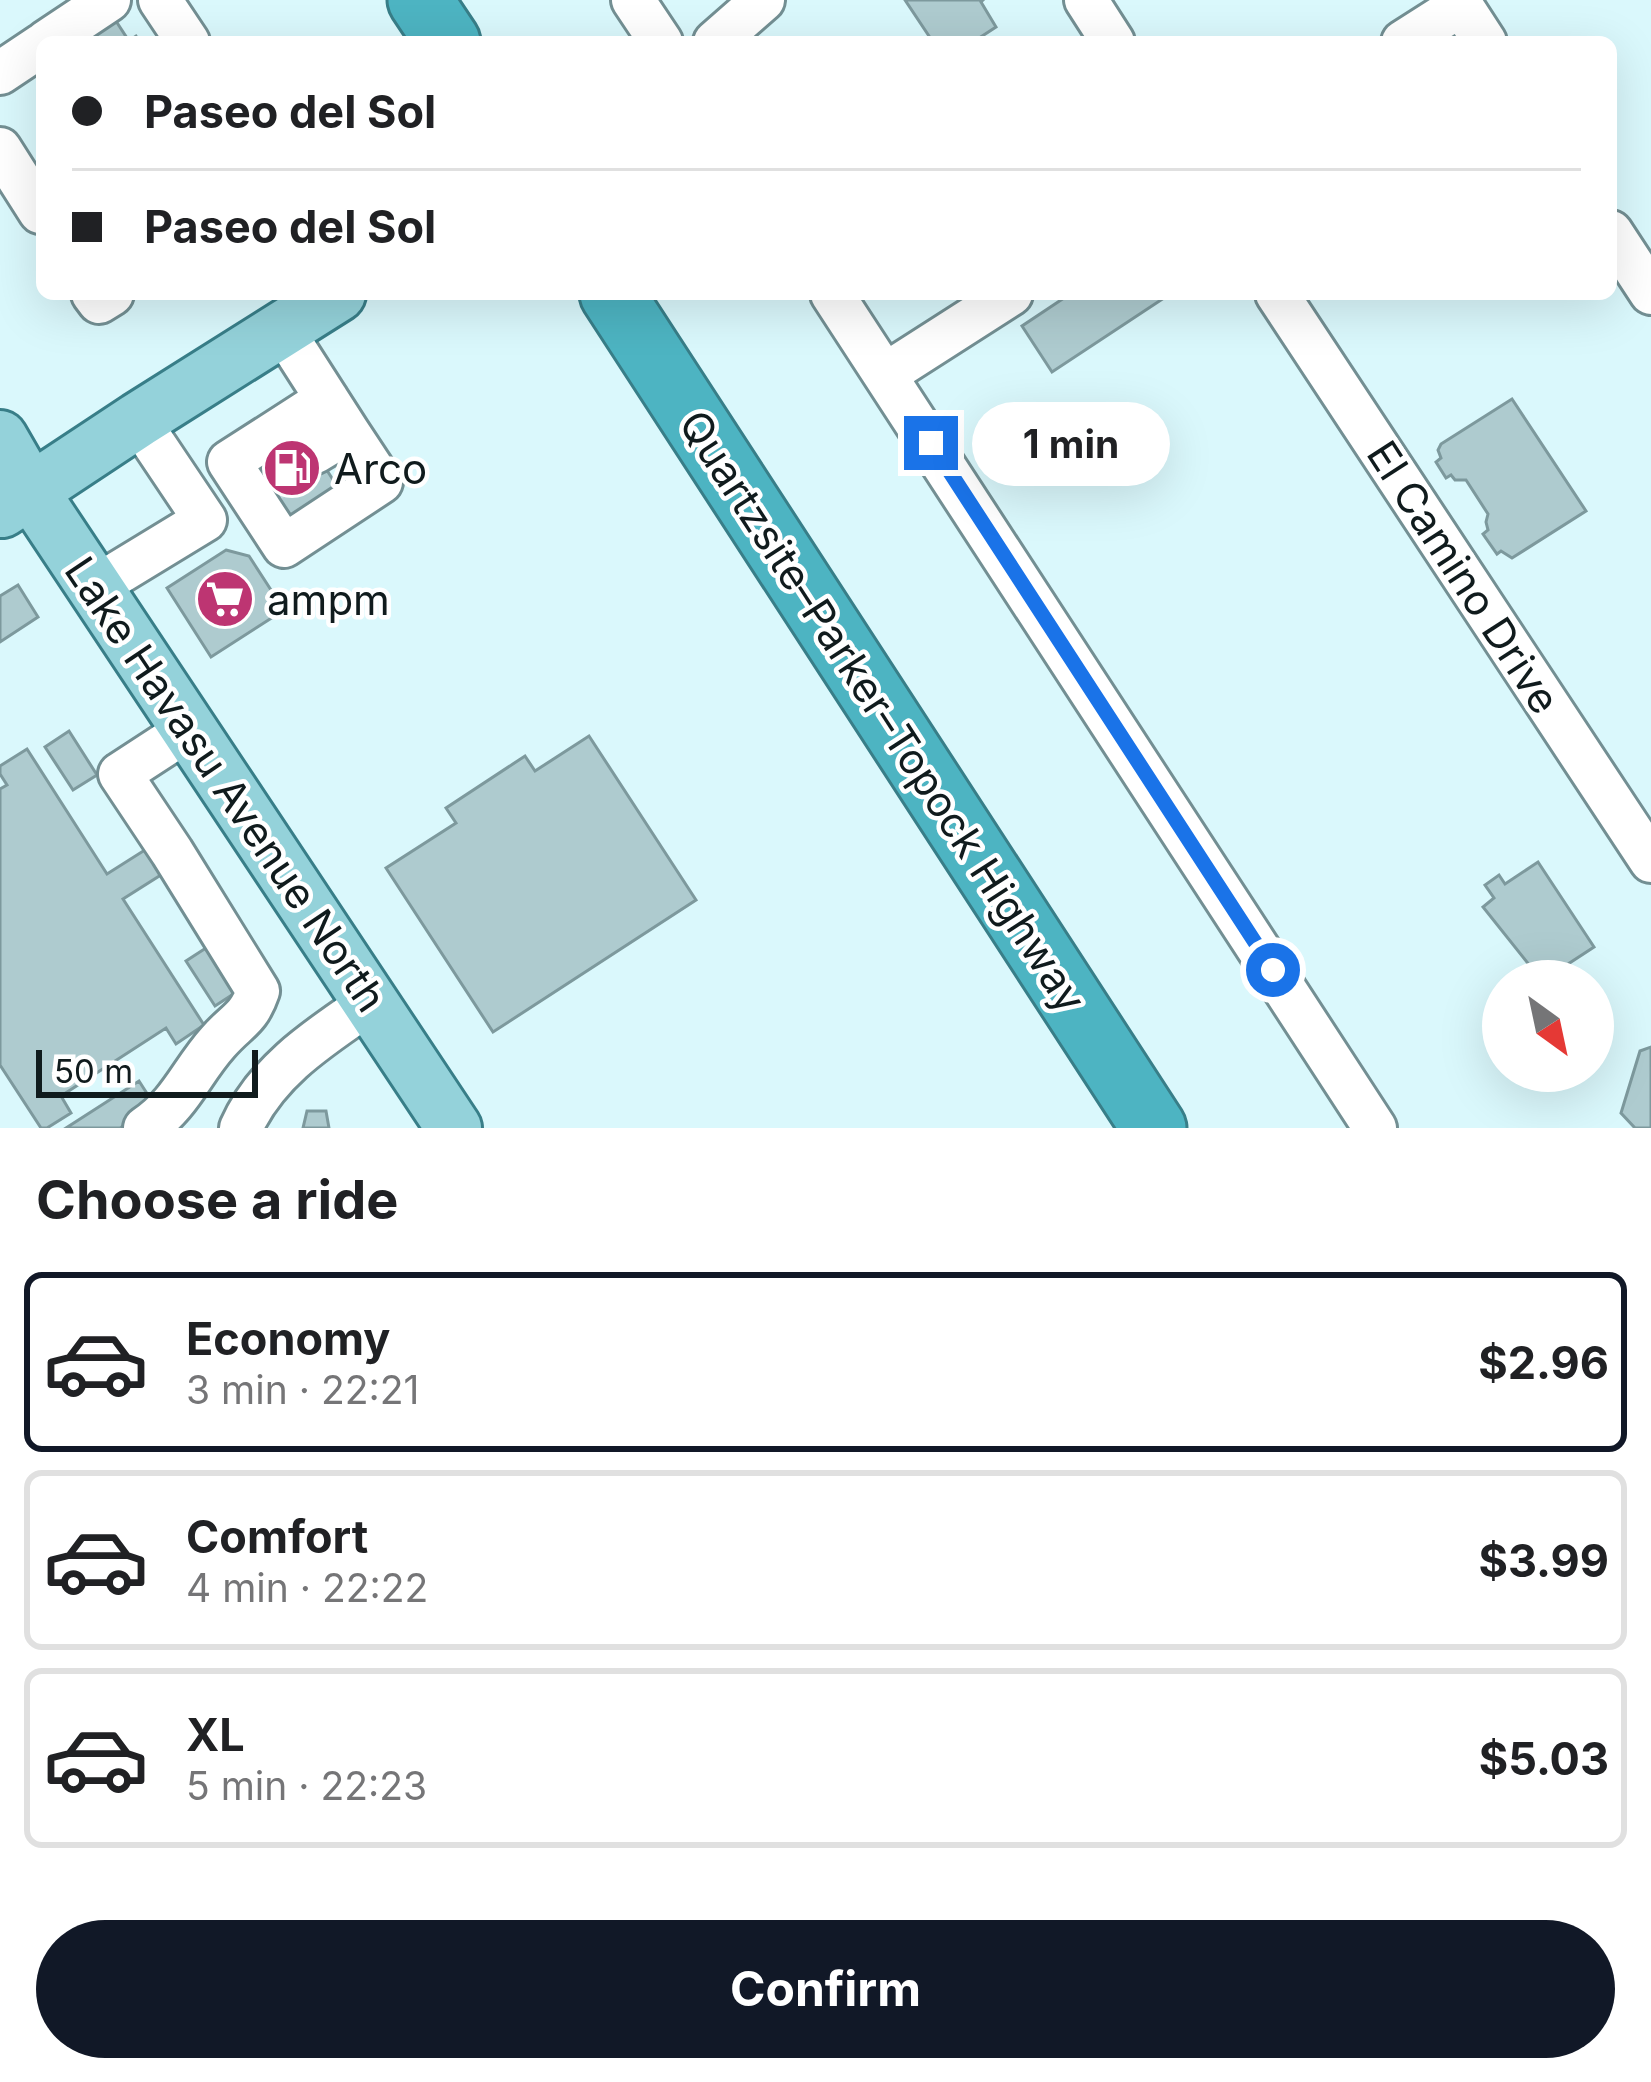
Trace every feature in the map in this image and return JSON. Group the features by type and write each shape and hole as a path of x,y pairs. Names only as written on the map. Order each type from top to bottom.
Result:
{"highway":[{"path":"420,0 444,36"},
{"name":"Quartzsite–Parker–Topock Highway","path":"617,300 1154,1128"}],"main road":[{"path":"15,501 308,307"},
{"name":"Lake Havasu Avenue North","path":"0,438 15,501 94,587 454,1128"}],"street":[{"path":"55,36 109,0"},
{"path":"160,0 184,36"},
{"path":"633,0 658,36"},
{"path":"723,36 763,0"},
{"path":"1086,0 1109,36"},
{"path":"1412,36 1461,5 1481,36"},
{"path":"0,73 36,48"},
{"path":"1617,241 1651,293"},
{"path":"836,300 1376,1128"},
{"path":"886,374 1002,300"},
{"name":"El Camino Drive","path":"1281,300 1651,861"},
{"path":"308,307 330,428 381,482 284,546 259,488 229,463 330,428"},
{"path":"137,420 205,520"},
{"path":"94,587 259,488"},
{"path":"145,1128 175,1104 218,1042 250,1012 258,991 120,774 189,729"},
{"path":"241,1128 268,1083 304,1049 370,1002"}],"building":[{"path":"905,0 983,0 996,27 982,36 929,36"},
{"path":"114,18 126,36 76,36"},
{"path":"1061,300 1161,300 1052,372 1022,326"},
{"path":"1512,399 1586,511 1512,558 1501,551 1497,554 1483,534 1488,530 1488,514 1466,480 1446,478 1436,462 1441,458 1441,444"},
{"name":"Arco","path":"297,423 342,494 295,524 250,453"},
{"name":"ampm","path":"226,550 249,556 284,610 211,657 167,588"},
{"path":"18,585 38,617 0,642 0,596"},
{"path":"69,731 97,775 73,790 45,747"},
{"path":"589,736 696,900 493,1032 386,868 456,823 446,808 525,756 535,771"},
{"path":"27,749 107,874 148,848 164,873 123,899 204,1025 176,1044 166,1028 61,1096 71,1113 47,1128 41,1128 0,1065 0,789 7,785 0,766"},
{"path":"1538,862 1594,947 1574,960 1525,960 1483,907 1494,898 1485,885 1499,875 1505,884"},
{"path":"209,946 238,991 215,1006 186,961"},
{"path":"1651,1047 1651,1128 1635,1128 1621,1113 1640,1051"},
{"path":"139,1081 155,1106 120,1128 66,1128"},
{"path":"307,1111 326,1111 329,1128 303,1128"}],"tunnel":[{"path":"269,482 315,452"}],"place":[{"name":"Arco","path":"292,468"},
{"name":"ampm","path":"225,599"}],"route":[{"path":"931,443 1273,970"}]}
